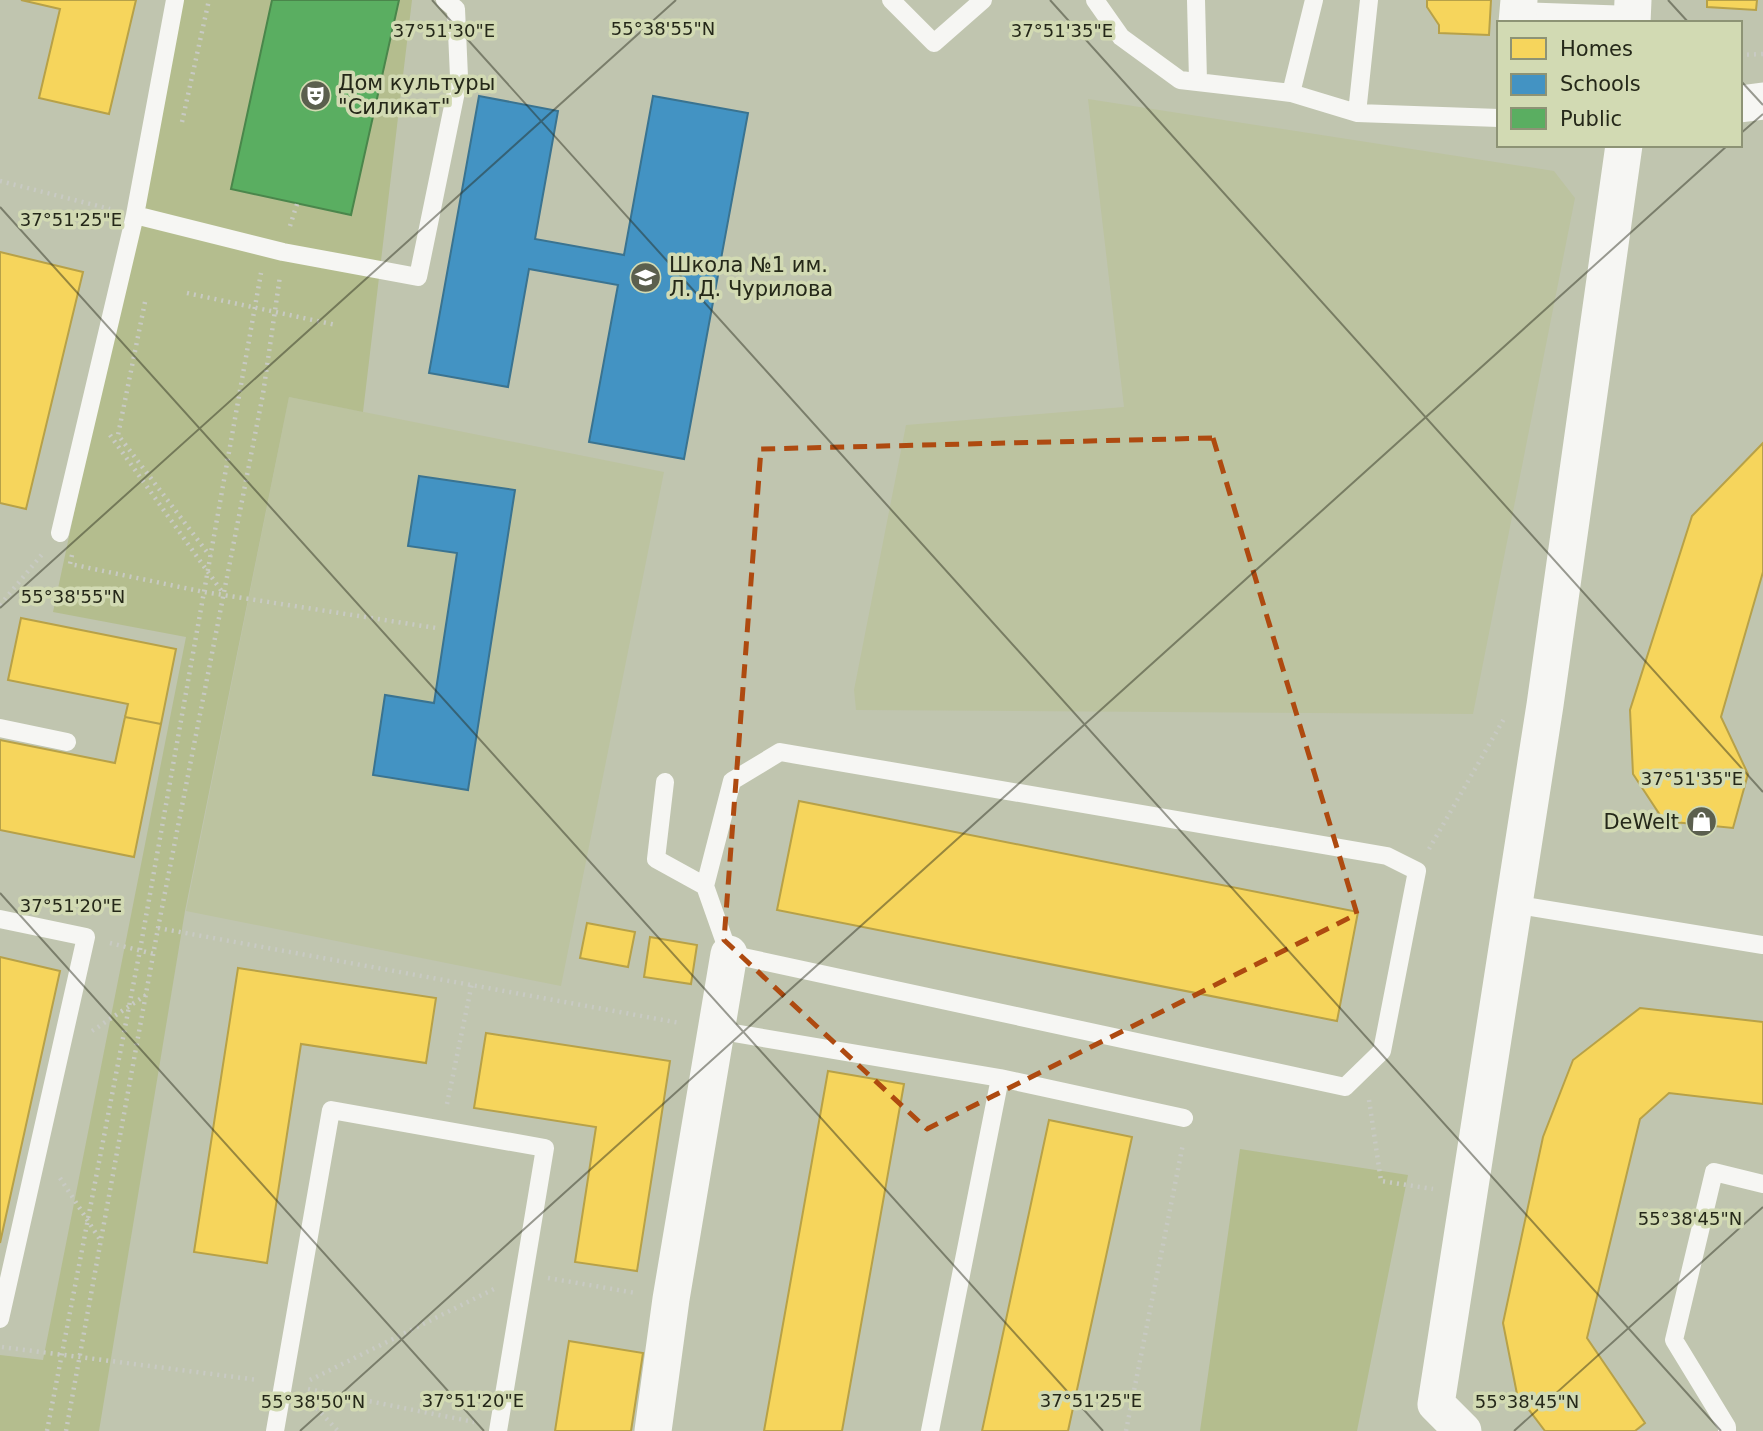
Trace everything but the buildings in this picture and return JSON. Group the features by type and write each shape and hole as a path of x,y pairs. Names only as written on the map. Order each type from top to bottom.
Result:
{"street":[{"path":"1742,104 1763,101"},
{"path":"1463,1431 1436,1404 1543,717 1624,147"},
{"path":"653,1431 671,1299 729,954"}],"lane":[{"path":"60,533 135,215 175,0"},
{"path":"135,215 283,252 418,277 459,77 456,9 445,0"},
{"path":"891,0 934,43 983,0"},
{"path":"1095,0 1121,37 1180,79 1291,93 1357,113 1497,118"},
{"path":"1196,0 1198,80"},
{"path":"1291,93 1314,0"},
{"path":"1357,113 1369,0"},
{"path":"1518,11 1632,13"},
{"path":"0,728 67,743"},
{"path":"780,752 1387,856 1417,871 1382,1051 1345,1087 729,954 705,886 732,781 780,752"},
{"path":"665,782 656,859 705,886"},
{"path":"1513,904 1763,945"},
{"path":"0,919 86,937 0,1319"},
{"path":"716,1030 1000,1078 1184,1118"},
{"path":"930,1431 1000,1078"},
{"path":"275,1431 290,1385 331,1110 545,1148 499,1429"},
{"path":"1727,1431 1674,1340 1714,1172 1763,1184"}],"path":[{"path":"181,130 208,0"},
{"path":"1742,55 1763,54"},
{"path":"0,181 135,215"},
{"path":"47,1431 140,950 265,248"},
{"path":"66,1431 158,929 263,394 283,252"},
{"path":"148,288 118,435 210,556"},
{"path":"187,293 336,325"},
{"path":"102,423 224,593"},
{"path":"0,605 60,533"},
{"path":"73,551 70,564 204,592 436,628"},
{"path":"1417,871 1506,716"},
{"path":"158,929 472,983 716,1030"},
{"path":"86,937 154,954"},
{"path":"442,1129 472,983"},
{"path":"59,1054 147,994"},
{"path":"1364,1068 1381,1181 1468,1195"},
{"path":"1126,1431 1182,1157 1184,1118"},
{"path":"39,1146 101,1242"},
{"path":"290,1385 524,1274 671,1299"},
{"path":"0,1347 290,1385 499,1429"},
{"path":"290,1385 338,1431"}],"highlighted area":[{"path":"1213,438 1357,914 927,1129 724,940 761,449"}],"shaded area":[{"path":"183,0 412,0 363,412 289,397 185,911 99,1431 0,1431 0,1355 43,1360 186,637 53,612"},
{"path":"1088,99 1554,171 1575,198 1473,714 856,710 854,690 906,425 1124,407"},
{"path":"289,397 664,472 561,986 186,911"},
{"path":"1240,1149 1408,1175 1357,1431 1200,1431"}],"place":[{"name":"Дом культуры \"Силикат\"","path":"315,95"},
{"name":"Школа №1 им. Л. Д. Чурилова","path":"646,277"},
{"name":"DeWelt","path":"1702,822"}]}
